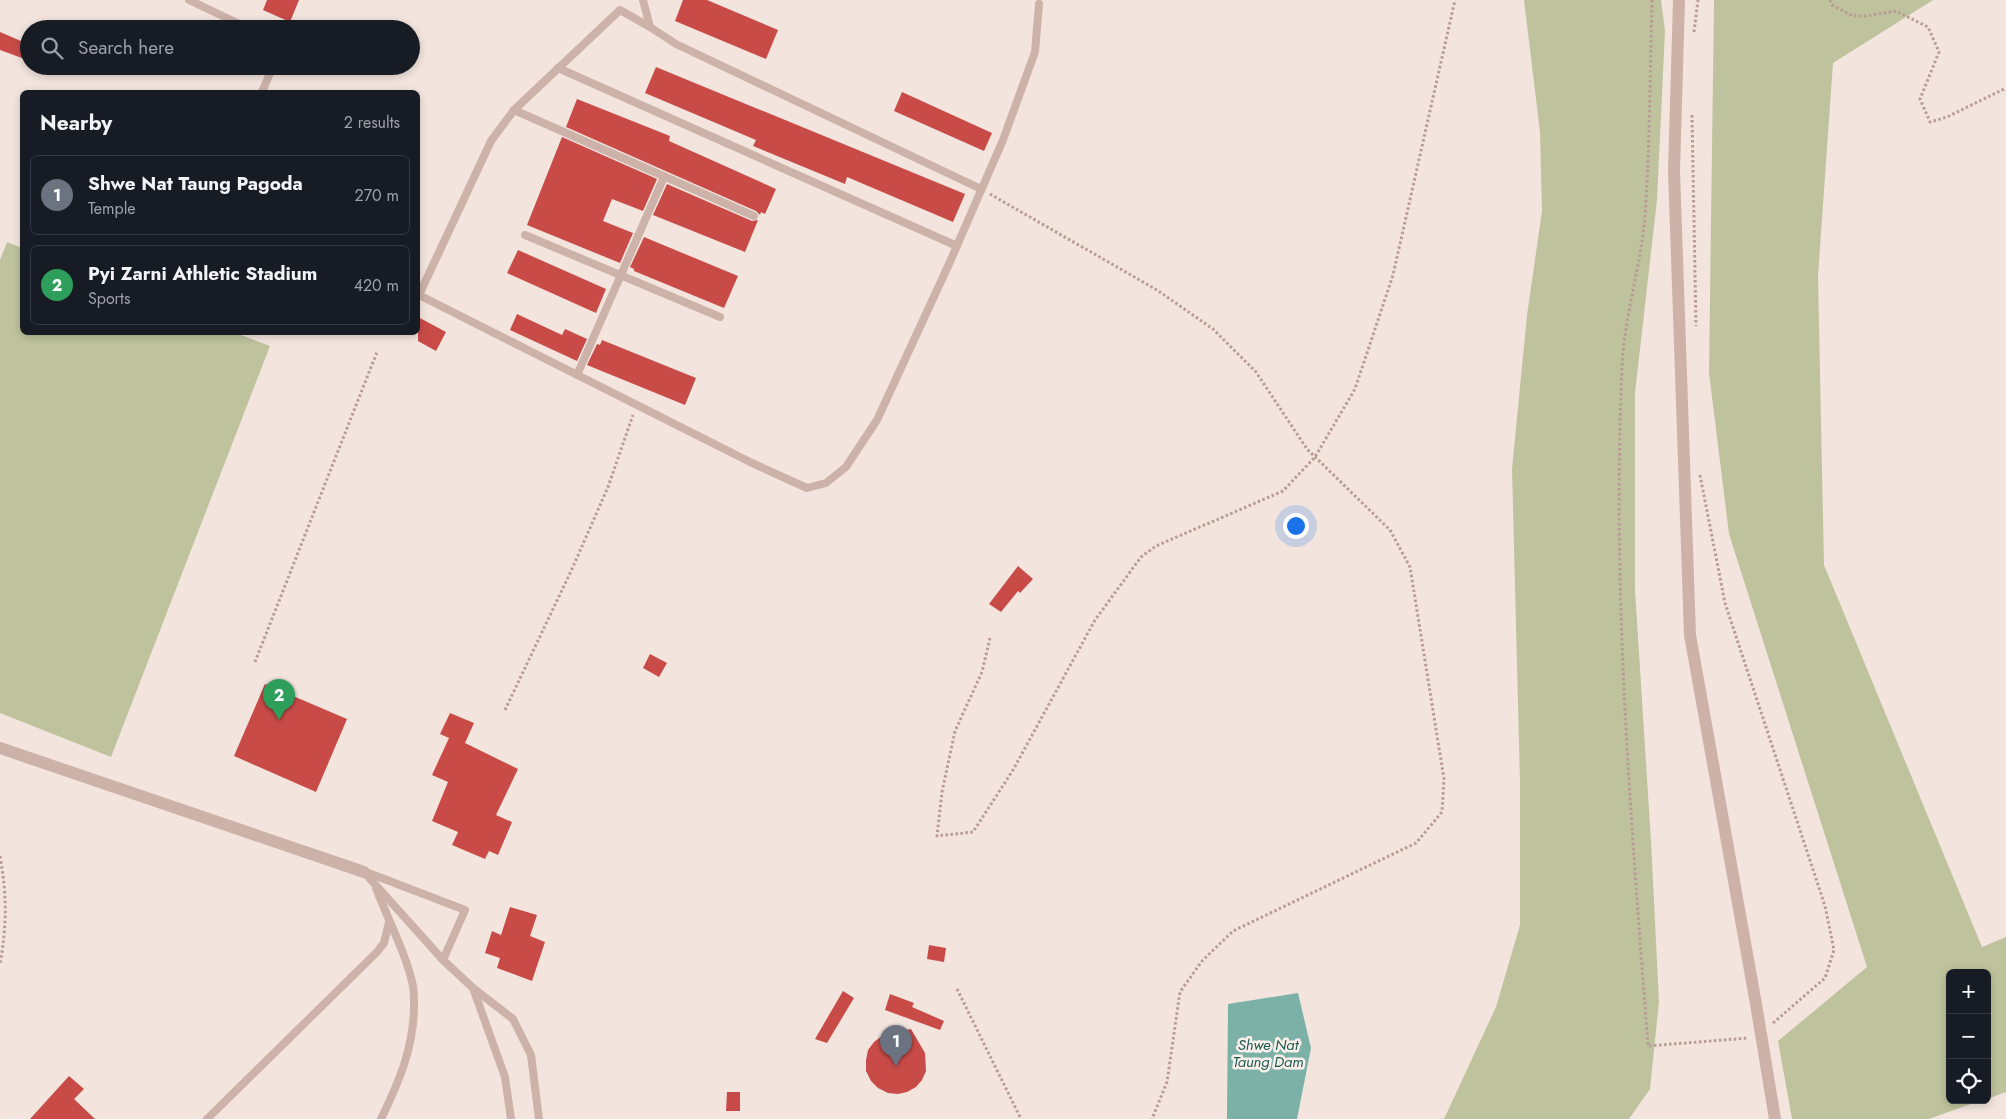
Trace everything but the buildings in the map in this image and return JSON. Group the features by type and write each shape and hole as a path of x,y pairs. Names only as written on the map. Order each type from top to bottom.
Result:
{"street":[{"path":"1679,0 1674,171 1690,635 1775,1119"},
{"path":"0,748 364,872"}],"lane":[{"path":"189,0 231,20"},
{"path":"643,0 650,27"},
{"path":"420,296 752,463 807,488 826,483 846,467 877,420 957,246 1006,132 1035,52 1039,4"},
{"path":"420,291 491,141 514,110 620,10 676,44 981,189"},
{"path":"558,68 957,246"},
{"path":"263,90 269,75"},
{"path":"514,110 754,216"},
{"path":"577,375 664,177"},
{"path":"525,235 720,317"},
{"path":"364,872 443,960 473,988 513,1019 531,1055 540,1119"},
{"path":"364,872 465,910 443,960"},
{"path":"373,882 414,988 414,1027 409,1052 394,1092 381,1119"},
{"path":"210,1118 377,952 384,943 389,922"},
{"path":"473,988 505,1076 511,1119"}],"path":[{"path":"990,638 982,672 955,731 942,792 937,836 973,832 1013,770 1095,620 1141,557 1156,546 1283,491 1315,457 1355,389 1393,275 1455,0"},
{"path":"1652,0 1644,218 1622,363 1618,496 1627,766 1648,1046 1744,1040 1761,1034 1826,978 1834,950 1825,906 1725,603 1699,470"},
{"path":"1693,37 1698,0"},
{"path":"1830,0 1832,5 1853,16 1866,16 1896,11 1928,27 1939,52 1920,99 1930,122 1947,117 2006,88"},
{"path":"1692,106 1696,333"},
{"path":"981,189 1157,290 1213,329 1256,372 1307,449 1390,530 1410,567 1444,779 1442,812 1416,842 1233,931 1202,961 1180,992 1167,1082 1152,1119"},
{"path":"255,662 376,352"},
{"path":"505,710 569,577 608,487 637,405"},
{"path":"0,856 5,885 6,931 0,964"},
{"path":"957,989 1021,1119"}],"green space":[{"path":"1524,0 1661,0 1665,31 1657,200 1635,393 1635,590 1659,1002 1650,1089 1629,1119 1444,1119 1496,1007 1520,925 1520,782 1512,469 1527,315 1542,211 1540,132"},
{"path":"1714,0 1933,0 1833,63 1818,276 1824,565 1982,947 2006,937 2006,1092 1991,1098 1991,969 1946,969 1946,1104 1971,1104 1929,1119 1792,1119 1778,1041 1867,967 1729,534 1709,373"},
{"path":"7,242 20,247 20,335 241,335 270,346 111,757 0,713 0,260"}],"water":[{"name":"Shwe Nat Taung Dam","path":"1298,993 1311,1048 1297,1119 1227,1119 1228,1004"}],"place":[{"name":"Pyi Zarni Athletic Stadium","path":"279,720"},
{"name":"Shwe Nat Taung Pagoda","path":"896,1066"}]}
